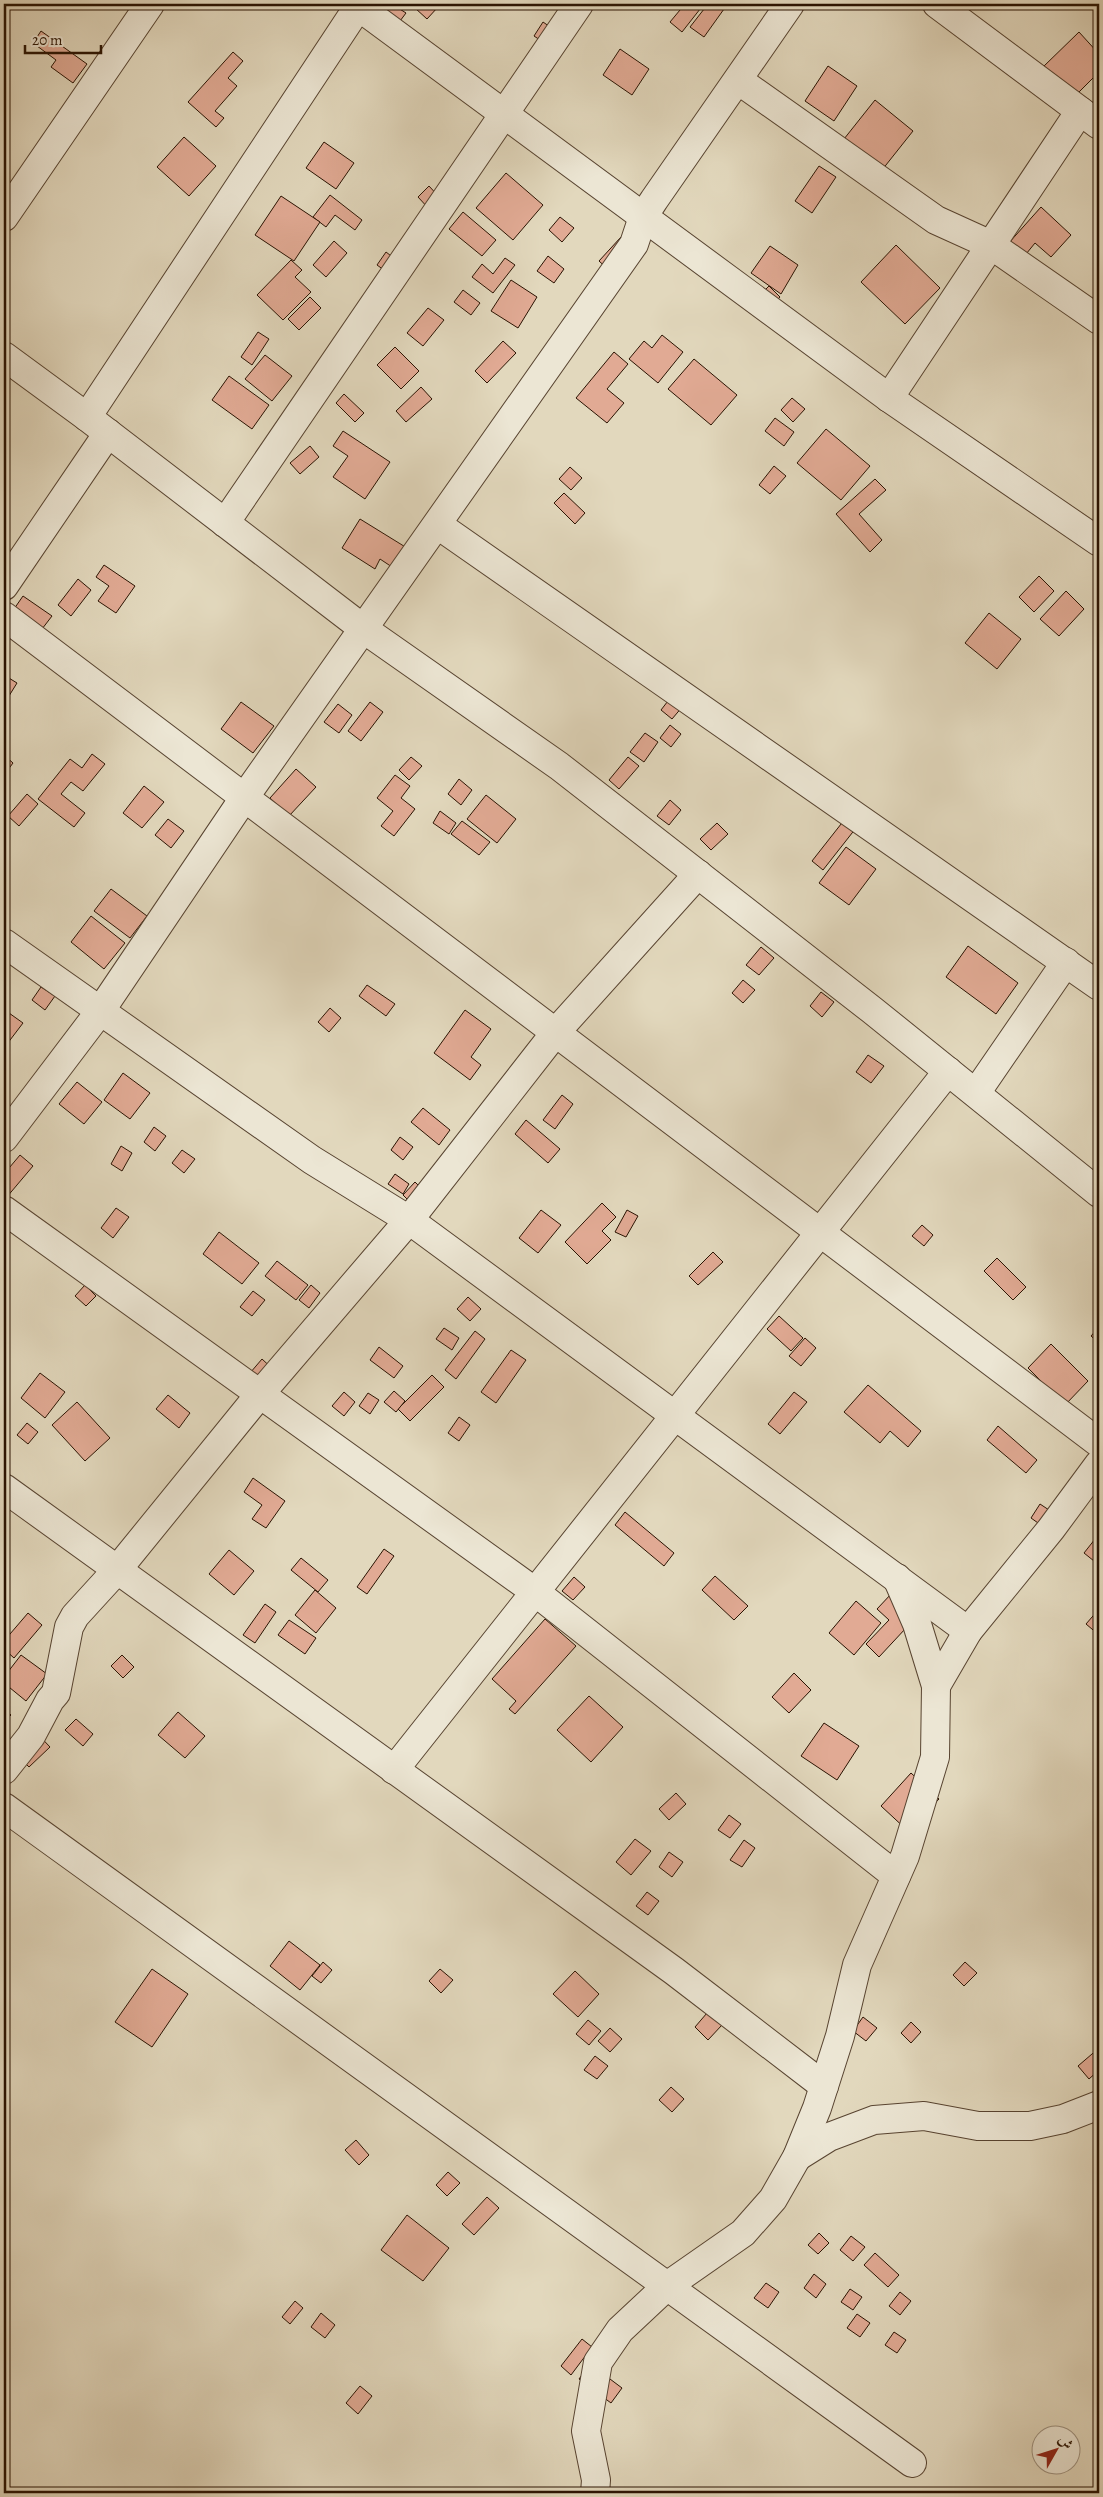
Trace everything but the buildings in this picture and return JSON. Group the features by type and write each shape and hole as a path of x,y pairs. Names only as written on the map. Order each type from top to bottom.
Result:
{"street":[{"path":"4,217 150,4"},
{"path":"225,523 579,4"},
{"path":"4,1138 101,1010 244,798 634,244 643,218 790,4"},
{"path":"889,398 991,245 1090,118 937,4"},
{"path":"87,417 358,5 643,218 889,398 1099,542"},
{"path":"738,80 936,220 991,245 1099,320"},
{"path":"4,356 87,417 364,630 560,766 1099,1192"},
{"path":"4,586 108,433"},
{"path":"438,525 1099,986"},
{"path":"4,616 820,1234 1099,1442"},
{"path":"4,1770 31,1736 50,1700 56,1694 69,1627 75,1616 117,1570 260,1394 409,1220 555,1033 698,874"},
{"path":"4,943 312,1160 409,1220 968,1631"},
{"path":"976,1094 1066,962"},
{"path":"394,1770 948,1071"},
{"path":"4,1210 534,1591 896,1876"},
{"path":"936,1686 968,1631 1050,1529 1099,1464"},
{"path":"4,1488 674,1971 824,2086"},
{"path":"595,2493 596,2480 586,2431 598,2362 620,2330 667,2286 743,2234 773,2199 797,2157 824,2086 840,2036 857,1965 904,1856 935,1757 936,1686 917,1624 896,1577"},
{"path":"4,1806 912,2463"},
{"path":"797,2157 829,2137 874,2120 924,2116 978,2126 1030,2126 1064,2119 1099,2105"}]}
